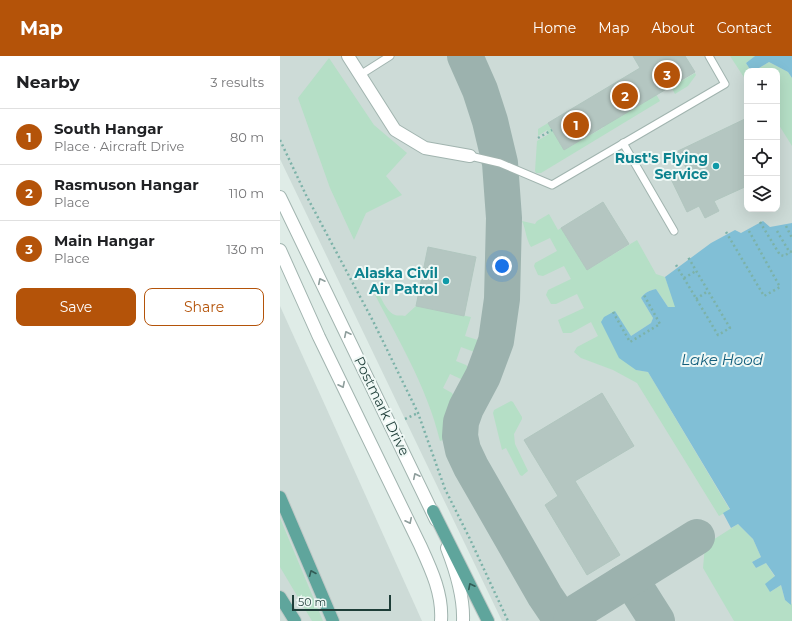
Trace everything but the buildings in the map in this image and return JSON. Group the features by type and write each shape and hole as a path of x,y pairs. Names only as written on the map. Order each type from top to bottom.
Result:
{"main road":[{"path":"280,497 333,621"},
{"path":"433,511 488,621"},
{"path":"280,597 295,621"}],"street":[{"path":"348,56 395,130 425,148 470,156"},
{"name":"Postmark Drive","path":"280,197 433,511 458,582 463,621"},
{"name":"Postmark Drive","path":"280,250 319,337 431,570 440,602 441,621"}],"lane":[{"path":"360,75 390,56"},
{"path":"470,156 500,163 552,185 725,84 709,56"},
{"path":"623,143 674,231"}],"path":[{"path":"538,138 552,130"},
{"path":"280,140 306,195 373,321 418,413 444,489 469,537 508,621"},
{"path":"760,222 780,255 784,256 791,252 777,231"},
{"path":"786,226 792,238"},
{"path":"726,232 764,296 780,287 749,231"},
{"path":"676,265 718,336 730,328 688,258"},
{"path":"684,278 696,271"},
{"path":"696,299 708,291"},
{"path":"613,312 630,342 660,324 644,295"},
{"path":"405,419 418,413"}],"shaded area":[{"path":"280,56 792,56 792,621 502,621 280,159"},
{"path":"280,306 324,403 422,621 280,621"}],"green space":[{"path":"730,56 755,56 746,63 749,68 744,68 744,77"},
{"path":"329,58 374,125 407,153 386,176 402,195 366,213 354,240 330,188 298,98"},
{"path":"769,62 788,72 792,78 792,146 780,127 780,68 759,68"},
{"path":"695,73 696,75 688,86 675,94 671,87"},
{"path":"646,77 660,101 541,173 536,173 537,141 549,134 547,130 538,136 538,129 548,123 564,150 604,127 594,108 602,104 613,121 653,97"},
{"path":"549,214 558,230 561,228 587,270 637,240 656,274 665,277 676,307 668,307 656,289 647,292 641,298 653,318 651,323 631,336 636,370 648,372 730,510 719,516 637,383 613,370 581,358 574,352 577,347 598,336 591,322 571,333 563,333 558,320 584,308 577,294 556,304 551,304 546,295 548,290 571,279 564,266 543,276 538,275 534,266 535,263 557,251 550,238 531,247 522,221 535,224 537,221"},
{"path":"371,287 375,289 391,313 396,315 405,316 416,306 471,317 465,336 478,340 482,345 481,351 477,353 461,347 456,361 466,365 472,371 468,380 463,380 450,374 443,388 452,393 456,400 446,418 443,440 440,441 419,381"},
{"path":"511,401 522,417 514,434 515,444 528,471 522,476 520,475 506,448 502,450 493,413 494,410"},
{"path":"280,518 323,621 312,621 280,567"},
{"path":"738,524 753,539 761,557 752,562 756,568 766,563 775,577 770,592 781,585 785,600 792,604 792,621 734,621 703,568 705,545"}],"water":[{"path":"755,56 792,56 792,78 788,72 769,62 759,68 749,68 746,63"},
{"name":"Lake Hood","path":"763,221 770,227 792,223 791,605 785,600 781,585 770,592 765,584 775,576 766,563 756,568 752,562 761,557 753,539 738,524 731,528 723,513 730,509 648,372 636,370 619,358 601,322 604,317 615,311 631,336 651,323 653,318 641,298 644,295 649,291 656,289 668,307 675,307 665,277 711,243 735,230 741,233"}],"taxiway":[{"path":"465,56 480,90 490,121 500,163 504,218 502,299 496,341 483,376 466,408 461,422 460,436 463,450 471,467 545,596 562,621"},
{"path":"571,621 573,616 578,611 697,537"},
{"path":"623,583 634,587 638,591 657,621"}],"place":[{"name":"Main Hangar","path":"667,75"},
{"name":"Rasmuson Hangar","path":"625,96"},
{"name":"South Hangar","path":"576,125"},
{"name":"Rust's Flying Service","path":"716,166"},
{"name":"Alaska Civil Air Patrol","path":"446,281"}]}
